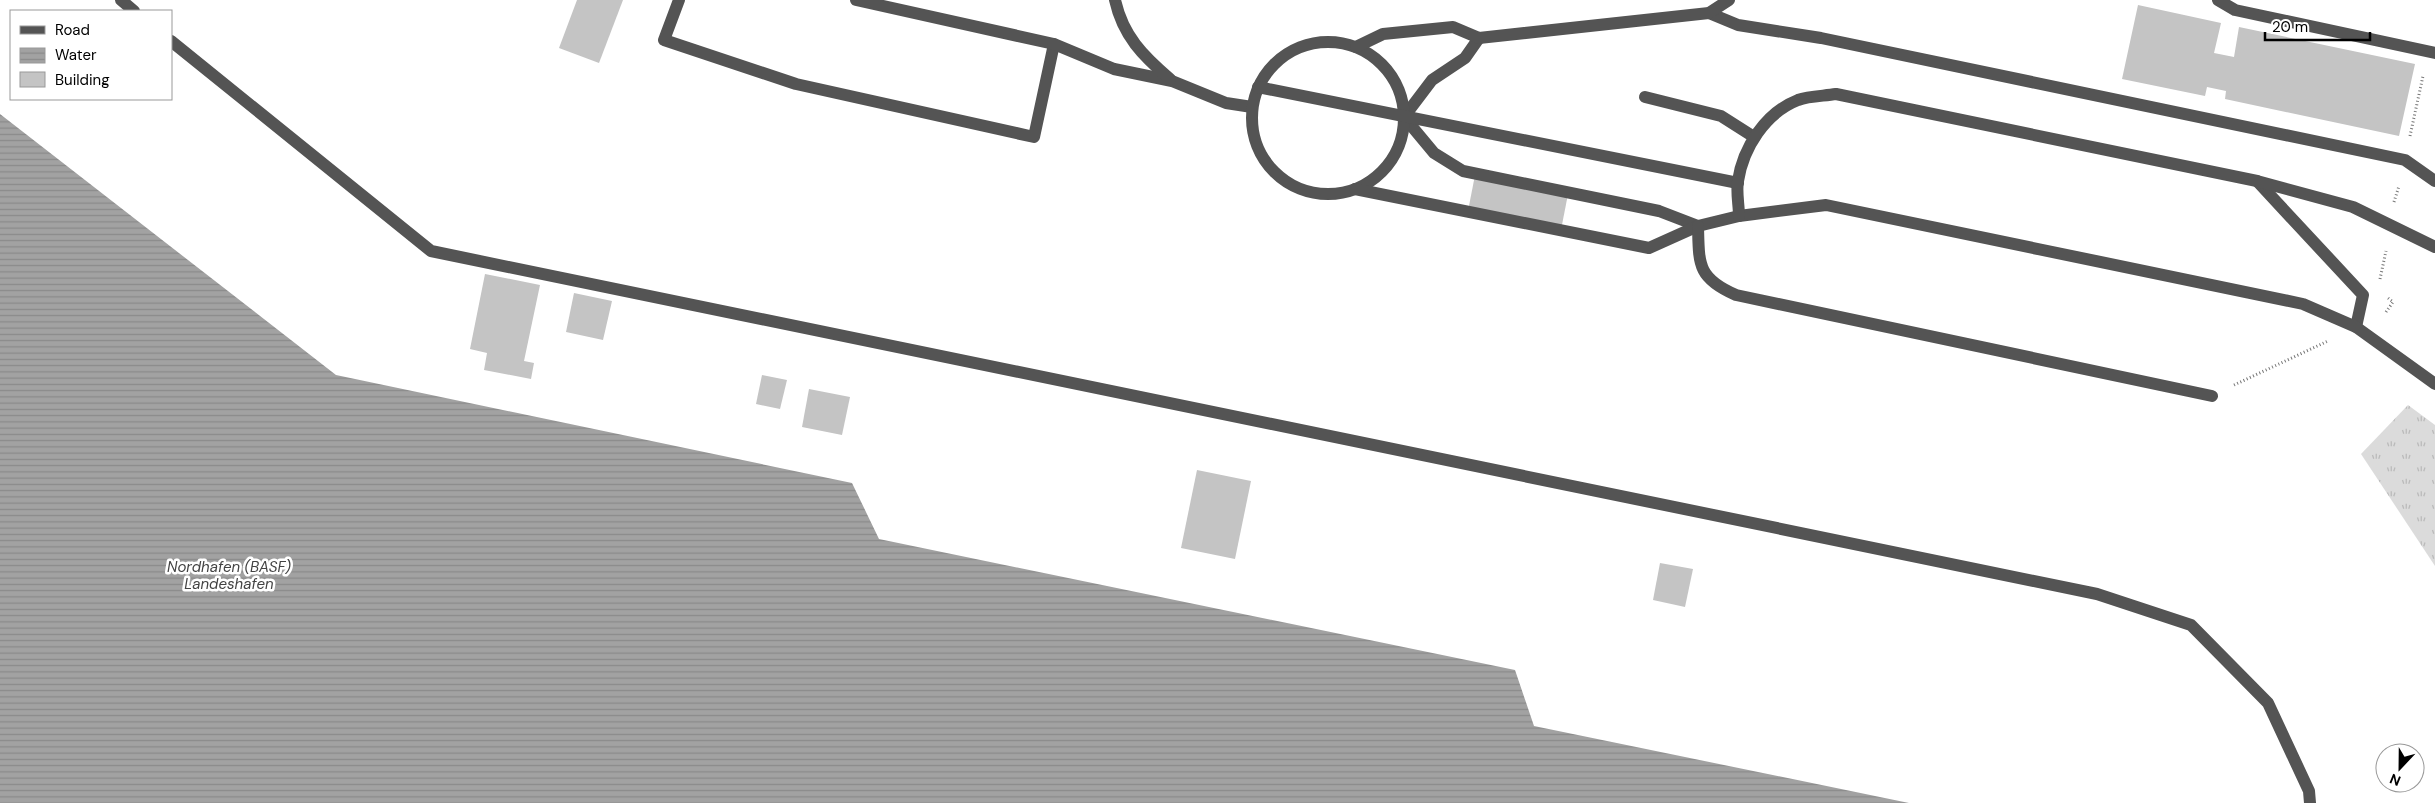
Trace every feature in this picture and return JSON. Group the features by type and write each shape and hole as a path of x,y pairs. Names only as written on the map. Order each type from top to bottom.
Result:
{"street":[{"path":"121,0 133,10"},
{"path":"679,0 664,40 796,84 1034,137 1054,44"},
{"path":"856,0 1054,44 1114,69 1172,81 1226,103 1252,107"},
{"path":"1115,0 1122,24 1141,54 1172,81"},
{"path":"1356,47 1383,34 1453,27 1479,38 1709,13 1729,0"},
{"path":"2218,0 2235,10 2431,52"},
{"path":"1709,13 1738,25 1821,38 2405,160 2435,181"},
{"path":"1404,117 1432,80 1465,58 1479,38"},
{"path":"172,42 431,251 2097,594 2191,625 2268,703 2310,791 2310,803"},
{"path":"1318,42 1356,47 1375,59 1390,75 1400,95 1404,117 1398,147 1381,172 1355,189 1336,194 1316,192 1297,187 1280,177 1266,162 1256,145 1252,126 1252,107 1258,87 1268,71 1282,57 1299,47 1318,42"},
{"path":"1258,87 1738,183"},
{"path":"1739,216 1738,183 1744,155 1754,136 1776,114 1798,100 1836,94 2257,181 2353,207 2435,247"},
{"path":"1645,97 1721,116 1754,136"},
{"path":"1404,117 1434,153 1462,171 1659,211 1698,226"},
{"path":"2257,181 2363,296 2356,327"},
{"path":"1355,189 1649,248 1698,226 1739,216 1826,205 2303,304 2356,327 2435,384"},
{"path":"1698,226 1699,259 1706,275 1718,287 1736,295 2212,396"}],"path":[{"path":"2397,195 2431,52"}],"green space":[{"path":"2408,405 2435,425 2435,566 2361,454"}],"water":[{"name":"Nordhafen (BASF) Landeshafen","path":"0,114 336,375 852,483 879,539 1515,670 1534,726 1909,803 0,803"}],"building":[{"path":"577,0 623,0 599,63 559,48"},
{"path":"2138,5 2221,23 2214,53 2234,57 2239,27 2415,64 2399,136 2225,99 2226,91 2207,87 2205,96 2122,79"},
{"path":"1476,170 1569,189 1560,235 1467,216"},
{"path":"485,274 540,285 524,361 534,363 531,379 484,370 487,353 470,349"},
{"path":"574,293 612,301 603,340 566,332"},
{"path":"762,375 787,380 780,409 756,404"},
{"path":"809,389 850,397 842,435 802,427"},
{"path":"1197,470 1251,481 1235,559 1181,548"},
{"path":"1660,563 1693,569 1685,607 1653,600"}]}
